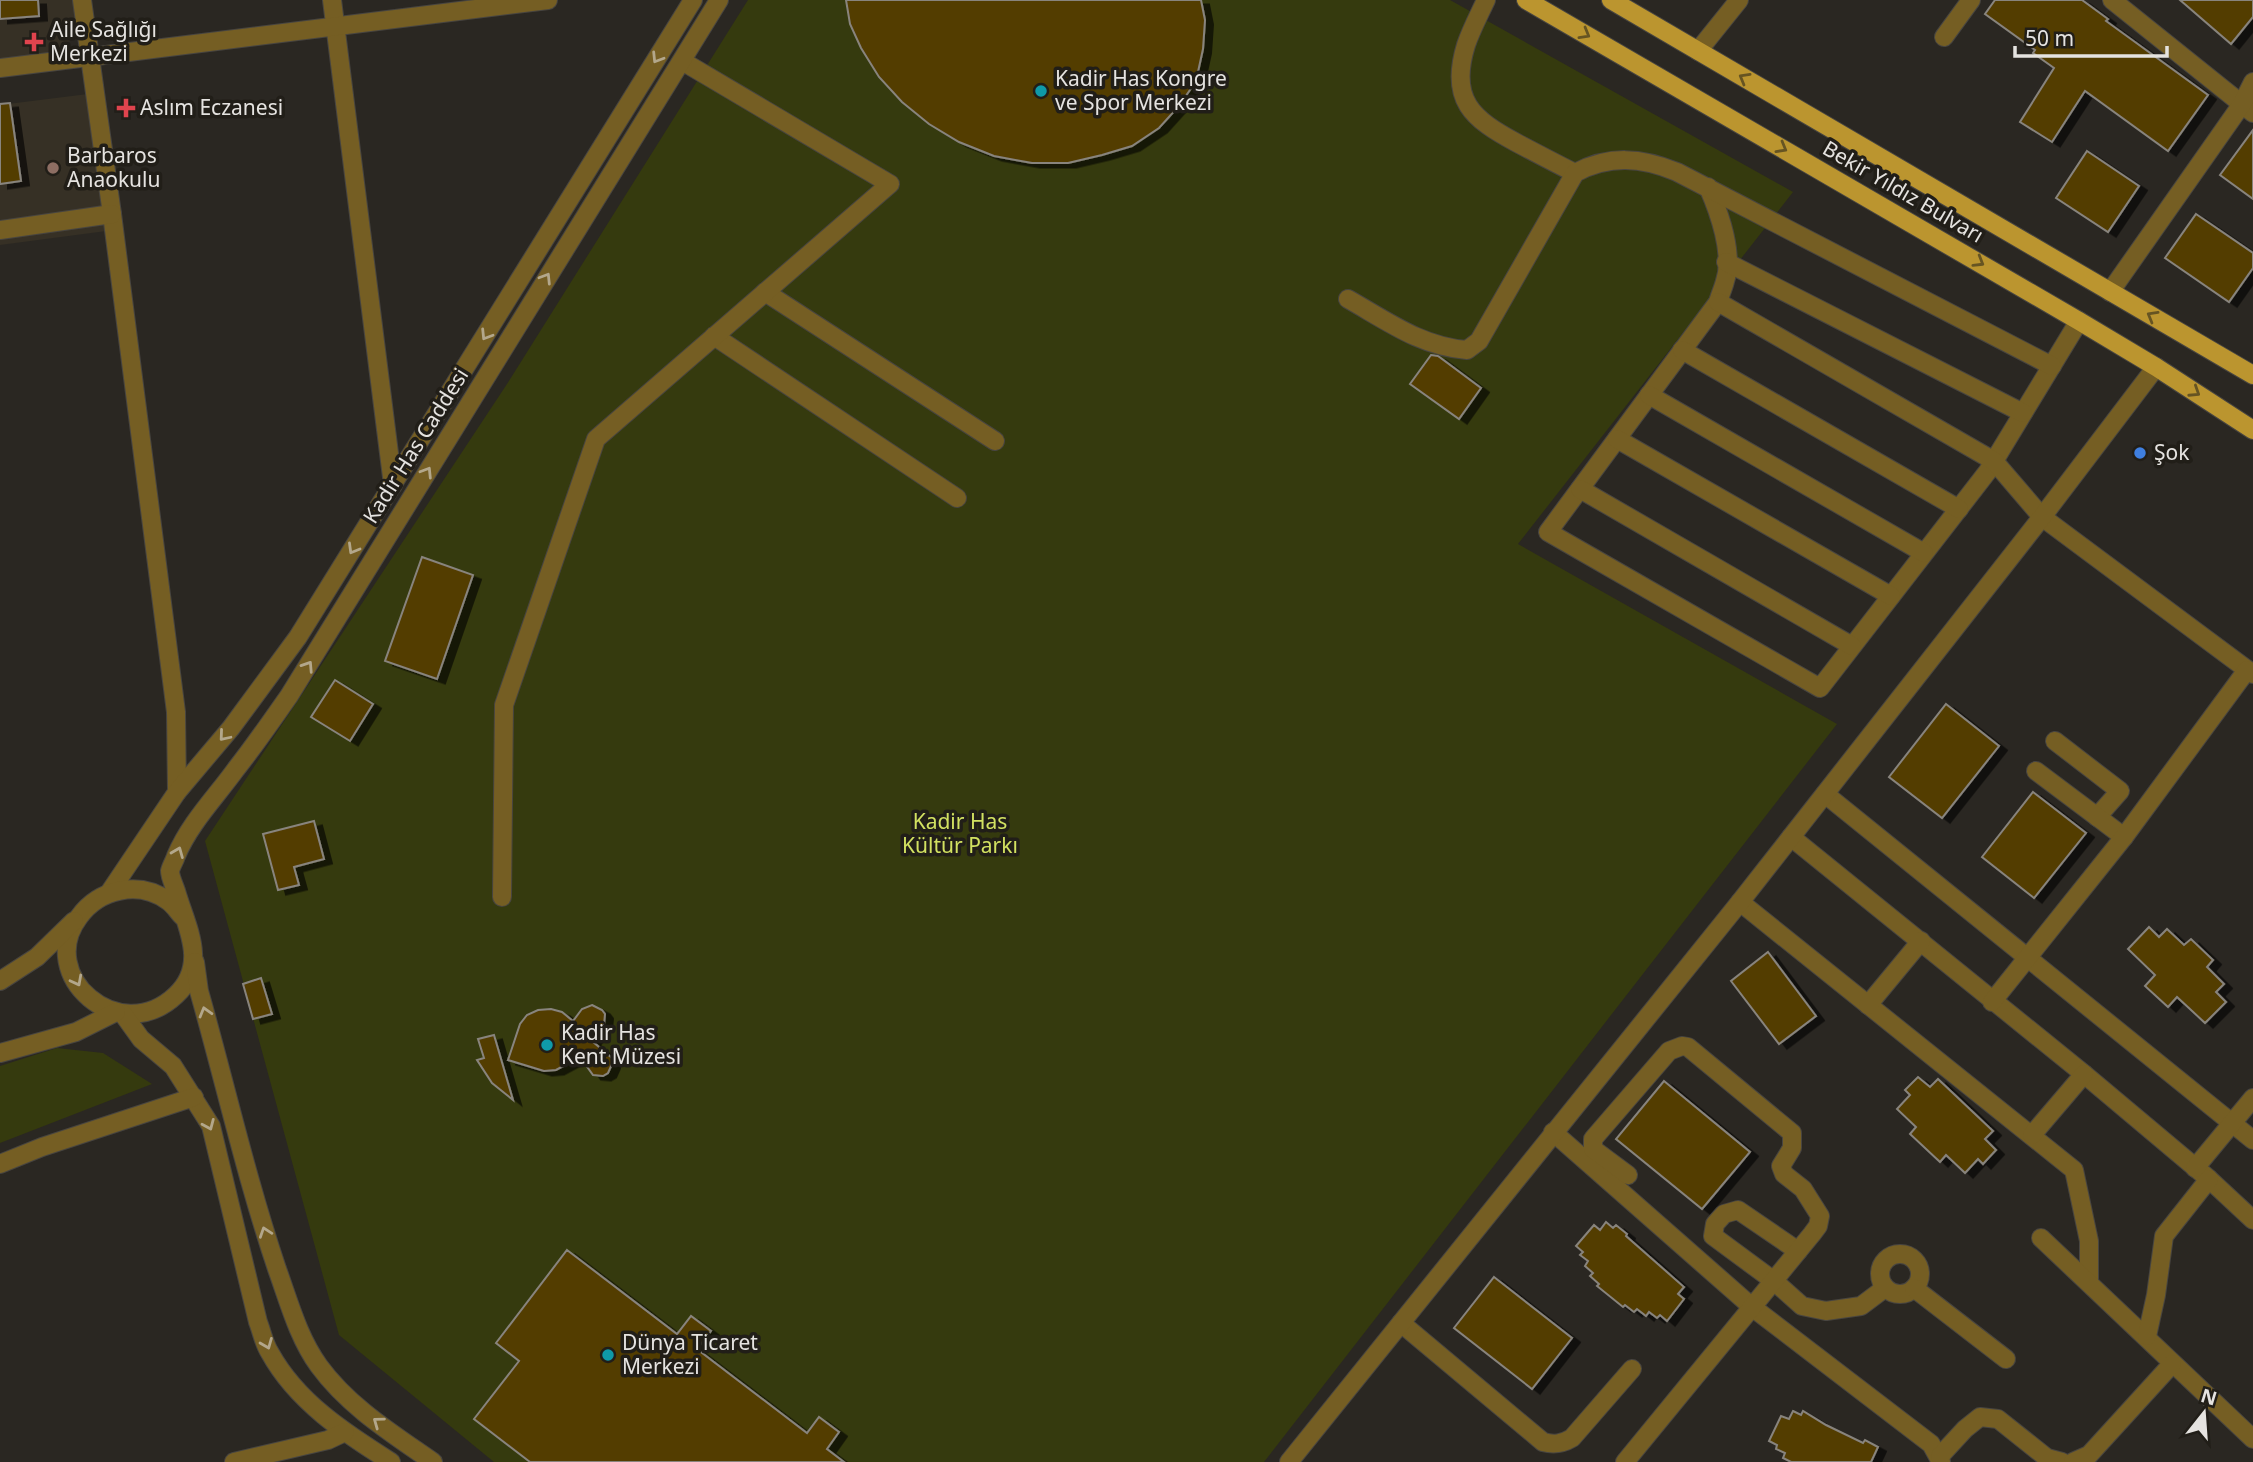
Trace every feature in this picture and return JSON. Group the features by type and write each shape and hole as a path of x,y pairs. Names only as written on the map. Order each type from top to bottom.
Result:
{"main road":[{"name":"Bekir Yıldız Bulvarı","path":"1526,0 2079,321 2253,430"},
{"name":"Bekir Yıldız Bulvarı","path":"1611,0 2253,375"}],"street":[{"path":"82,0 176,712 177,792"},
{"path":"332,0 393,485"},
{"path":"0,68 498,3 548,0"},
{"name":"Kadir Has Caddesi","path":"108,893 177,792 239,718 298,637 693,0"},
{"name":"Kadir Has Caddesi","path":"183,916 170,870 186,833 230,778 289,695 719,0"},
{"path":"1486,0 1466,46 1461,74 1463,95 1467,104 1473,114 1491,130 1574,173"},
{"path":"1698,51 1739,0"},
{"path":"1944,37 1971,0"},
{"path":"2112,0 2247,108"},
{"path":"502,897 504,705 596,439 890,184 682,61"},
{"path":"2110,292 2247,108 2253,82"},
{"path":"1348,299 1420,339 1446,348 1467,350 1479,341 1574,173 1600,162 1628,159 1660,165 1708,187 2052,366"},
{"path":"1708,187 1722,224 1726,262 1725,283 1718,302 1548,532 1819,688 1994,461 2079,321"},
{"path":"0,230 112,214"},
{"path":"1726,262 2023,413"},
{"path":"765,292 995,440"},
{"path":"1718,302 1994,461 2042,517 2250,672 2124,838 1992,1002"},
{"path":"714,336 957,498"},
{"path":"1682,350 1959,509"},
{"path":"1289,1462 1740,902 2156,367"},
{"path":"1649,395 1924,553"},
{"path":"1617,439 1891,596"},
{"path":"1580,489 1852,646"},
{"path":"2055,741 2120,791 2097,817"},
{"path":"2036,771 2124,838"},
{"path":"1825,794 2253,1140"},
{"path":"1791,837 2084,1074 2202,1173 2253,1220"},
{"path":"0,981 37,957 90,903 108,893 129,889 149,892 168,901 183,916 192,935 199,991 260,1219 300,1334 319,1366 343,1394 433,1462"},
{"path":"1740,902 2074,1170 2089,1241 2089,1281"},
{"path":"77,919 69,937 68,958 73,978 85,995 101,1007 120,1013 142,1014 161,1007 178,994 189,977 194,956"},
{"path":"1868,1005 1921,941"},
{"path":"0,1053 76,1032 120,1013"},
{"path":"120,1013 141,1039 173,1066 211,1126 258,1322 268,1351 288,1381 345,1432 391,1462"},
{"path":"1625,1462 1818,1226 1820,1216 1803,1189 1784,1174 1781,1166 1792,1148 1792,1133 1688,1047 1682,1046 1670,1051 1593,1139 1593,1149 1628,1175"},
{"path":"2032,1135 2084,1074"},
{"path":"0,1164 42,1147 194,1097"},
{"path":"2147,1336 2165,1236 2202,1173 2253,1098"},
{"path":"1553,1132 1752,1307 1931,1444 1940,1459 1965,1429 1980,1417 1997,1419 2047,1458 2062,1462"},
{"path":"1798,1251 1738,1210 1718,1219 1713,1236 1774,1281 1802,1306 1826,1311 1861,1306 1885,1288"},
{"path":"2041,1238 2253,1439"},
{"path":"1902,1255 1910,1257 1919,1268 1919,1281 1914,1288 1900,1294 1885,1288 1880,1273 1882,1265 1887,1259 1902,1255"},
{"path":"1914,1288 2006,1359"},
{"path":"1401,1323 1543,1442 1561,1443 1572,1438 1632,1369"},
{"path":"2073,1462 2089,1455 2172,1364"},
{"path":"234,1462 328,1440 345,1432"}],"shaded area":[{"name":"Aile Sağlığı Merkezi","path":"0,0 75,0 78,29 59,54 0,61"},
{"name":"Barbaros Anaokulu","path":"96,93 114,230 0,245 0,105"}],"green space":[{"name":"Kadir Has Kültür Parkı","path":"748,0 1450,0 1793,192 1518,544 1837,724 1264,1462 494,1462 339,1335 205,841 507,384"},
{"path":"57,1048 103,1053 152,1084 0,1143 0,1066"}],"building":[{"path":"0,0 38,0 39,16 0,19"},
{"name":"Kadir Has Kongre ve Spor Merkezi","path":"846,0 1201,0 1205,20 1203,49 1196,81 1179,106 1159,128 1132,146 1068,163 1032,163 994,156 959,142 929,124 902,102 879,77 861,48 850,24"},
{"path":"1995,0 2082,0 2108,19 2106,21 2208,95 2168,151 2085,91 2052,142 2020,122 2054,68 2033,53 2035,50 1985,14"},
{"path":"2180,0 2253,0 2253,17 2231,44"},
{"path":"10,103 21,181 0,184 0,104"},
{"path":"2253,130 2253,199 2220,175"},
{"path":"2087,151 2139,186 2108,232 2056,198"},
{"path":"2196,214 2253,253 2253,268 2229,302 2165,258"},
{"path":"1431,355 1438,356 1481,388 1459,419 1410,384"},
{"path":"422,557 473,575 437,679 385,661"},
{"path":"335,680 373,704 350,741 311,717"},
{"path":"1946,704 1999,746 1942,818 1889,777"},
{"path":"2033,792 2086,833 2034,898 1982,857"},
{"path":"314,821 324,859 294,867 299,885 278,890 263,834"},
{"path":"2149,927 2159,937 2167,929 2184,945 2191,939 2213,960 2207,967 2224,984 2216,992 2226,1002 2205,1023 2177,997 2168,1007 2145,986 2155,975 2128,949"},
{"path":"1768,952 1816,1016 1779,1044 1731,981"},
{"path":"261,978 272,1014 253,1019 243,984"},
{"name":"Kadir Has Kent Müzesi","path":"592,1005 605,1014 604,1025 592,1041 612,1058 608,1073 603,1076 593,1075 580,1057 556,1070 544,1071 508,1060 520,1024 527,1015 538,1010 551,1009 562,1012 573,1021 582,1009"},
{"path":"494,1035 513,1100 492,1083 477,1060 484,1058 478,1039"},
{"path":"1918,1077 1930,1087 1938,1079 1993,1131 1985,1139 1996,1150 1983,1164 1978,1159 1965,1173 1946,1155 1940,1162 1910,1134 1916,1127 1897,1109 1910,1095 1905,1090"},
{"path":"1664,1081 1750,1152 1702,1209 1616,1139"},
{"path":"1606,1222 1613,1228 1616,1225 1627,1234 1626,1236 1684,1287 1678,1294 1684,1299 1667,1321 1660,1315 1657,1318 1649,1312 1646,1316 1637,1309 1634,1312 1625,1305 1623,1307 1597,1286 1599,1284 1590,1276 1593,1273 1585,1266 1588,1261 1580,1255 1583,1252 1576,1246 1594,1225 1600,1230"},
{"name":"Dünya Ticaret Merkezi","path":"567,1250 677,1334 691,1316 711,1331 697,1349 807,1433 819,1417 839,1432 827,1449 844,1462 530,1462 474,1419 519,1361 496,1343"},
{"path":"1494,1277 1572,1338 1532,1389 1454,1328"},
{"path":"1793,1411 1801,1415 1803,1411 1863,1443 1865,1440 1878,1447 1871,1462 1791,1462 1783,1458 1785,1453 1776,1449 1777,1445 1769,1441 1781,1416 1789,1419"}],"place":[{"name":"Aile Sağlığı Merkezi","path":"34,42"},
{"name":"Kadir Has Kongre ve Spor Merkezi","path":"1041,91"},
{"name":"Aslım Eczanesi","path":"126,108"},
{"name":"Barbaros Anaokulu","path":"53,168"},
{"name":"Şok","path":"2140,453"},
{"name":"Kadir Has Kent Müzesi","path":"547,1045"},
{"name":"Dünya Ticaret Merkezi","path":"608,1355"}]}
